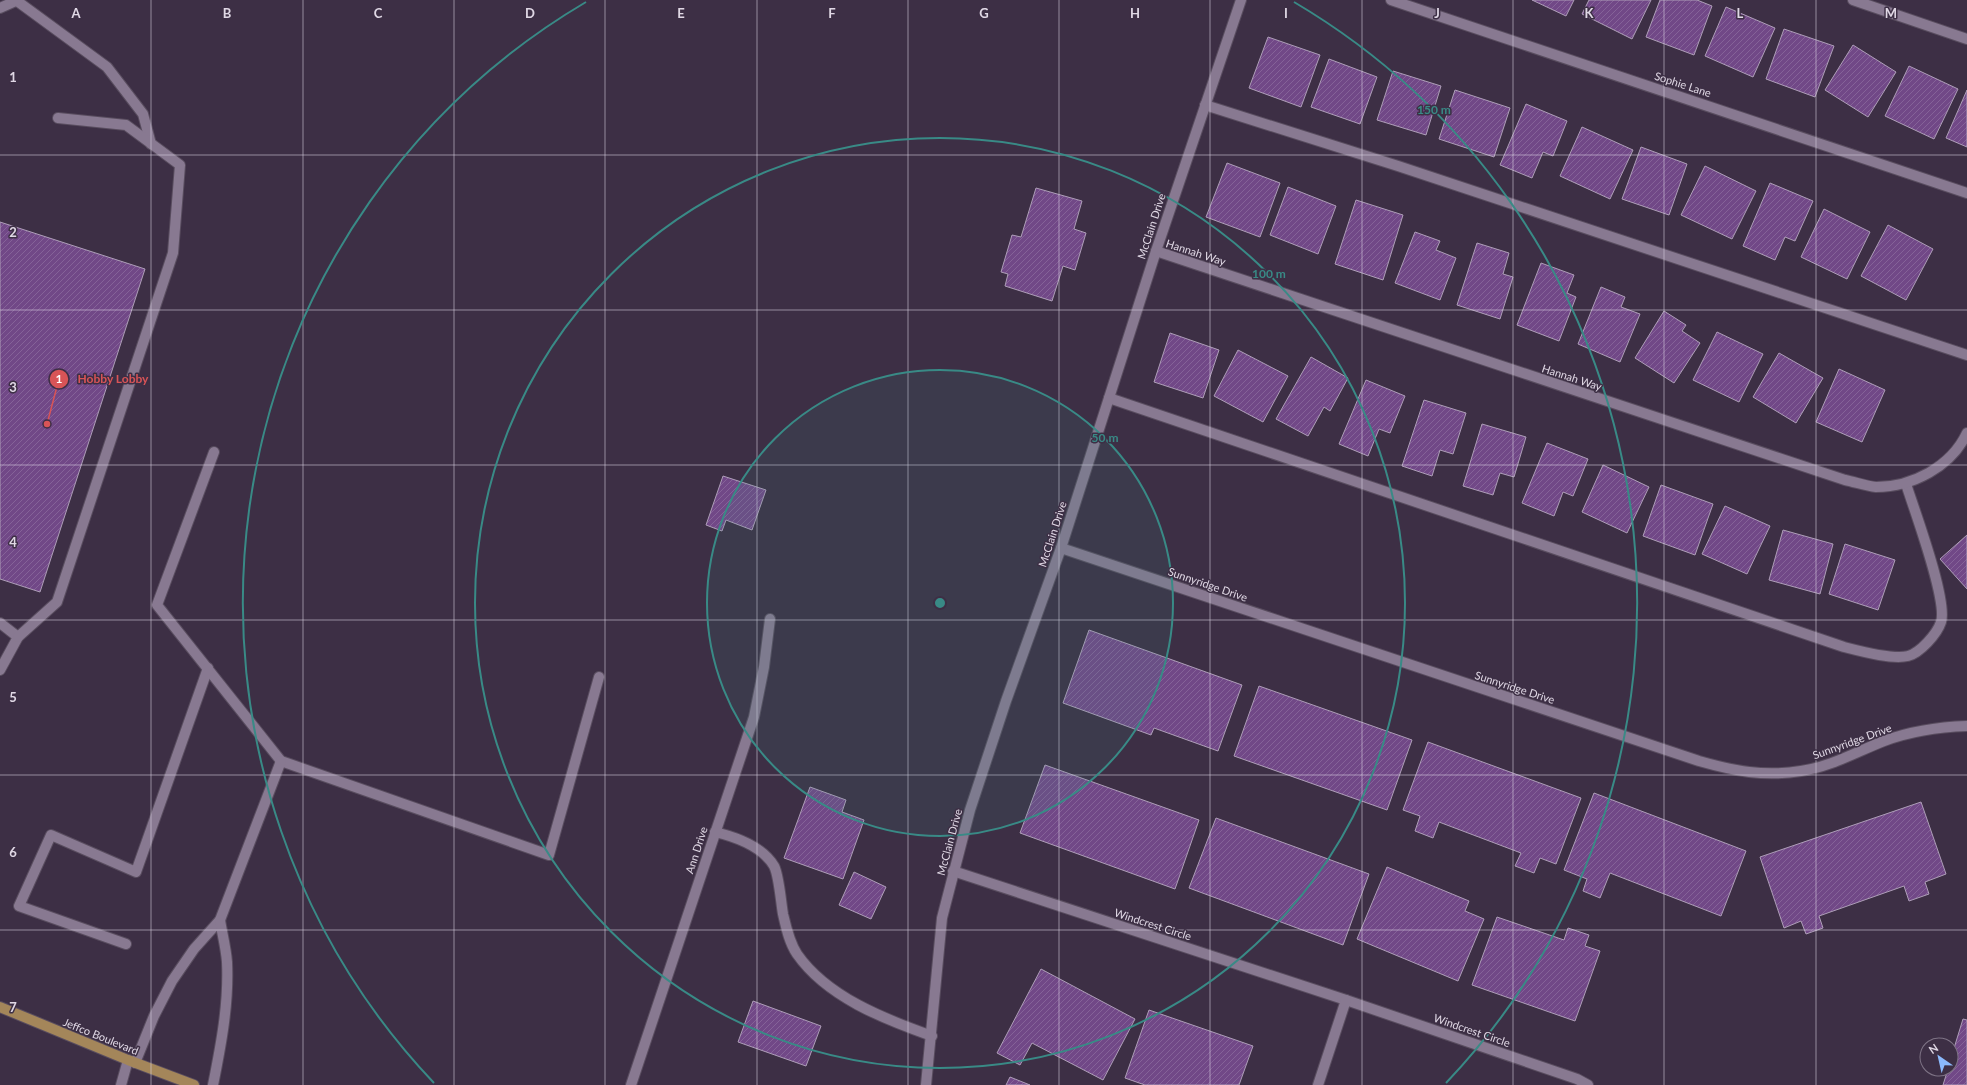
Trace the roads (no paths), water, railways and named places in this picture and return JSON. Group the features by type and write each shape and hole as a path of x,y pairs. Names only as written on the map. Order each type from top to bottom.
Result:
{"main road":[{"name":"Jeffco Boulevard","path":"0,1007 132,1061 171,1081 194,1085"}],"street":[{"path":"0,8 18,0 108,67 143,114 151,144"},
{"name":"McClain Drive","path":"926,1085 932,1036 942,918 970,810 1003,708 1061,548 1156,251 1241,0"},
{"name":"Sophie Lane","path":"1391,0 1967,193"},
{"path":"1854,0 1967,39"},
{"path":"1205,105 1406,169 1967,355"},
{"path":"0,670 18,637 57,602 173,253 180,164 126,125 58,118"},
{"name":"Hannah Way","path":"1156,251 1845,480 1875,487 1906,484 1937,469 1962,443 1967,433"},
{"path":"1109,398 1844,647 1877,655 1908,656 1928,643 1941,622 1942,603 1925,542 1906,484"},
{"path":"214,452 157,605 281,761 549,855 599,676"},
{"name":"Sunnyridge Drive","path":"1061,548 1737,772 1768,774 1801,771 1837,761 1883,741 1914,731 1967,726"},
{"name":"Ann Drive","path":"631,1085 754,717 764,667 770,619"},
{"path":"0,623 18,637"},
{"path":"126,944 19,906 51,835 136,872 208,668"},
{"path":"121,1085 172,981 194,948 220,920 281,761"},
{"path":"715,832 734,836 757,849 774,866 786,930 796,953 816,976 845,996 890,1021 932,1036"},
{"name":"Windcrest Circle","path":"953,872 1346,1000 1577,1078 1588,1085"},
{"path":"213,1085 227,1003 227,961 220,920"},
{"path":"1318,1085 1346,1000"}],"place":[{"name":"Hobby Lobby","path":"47,424"}]}
